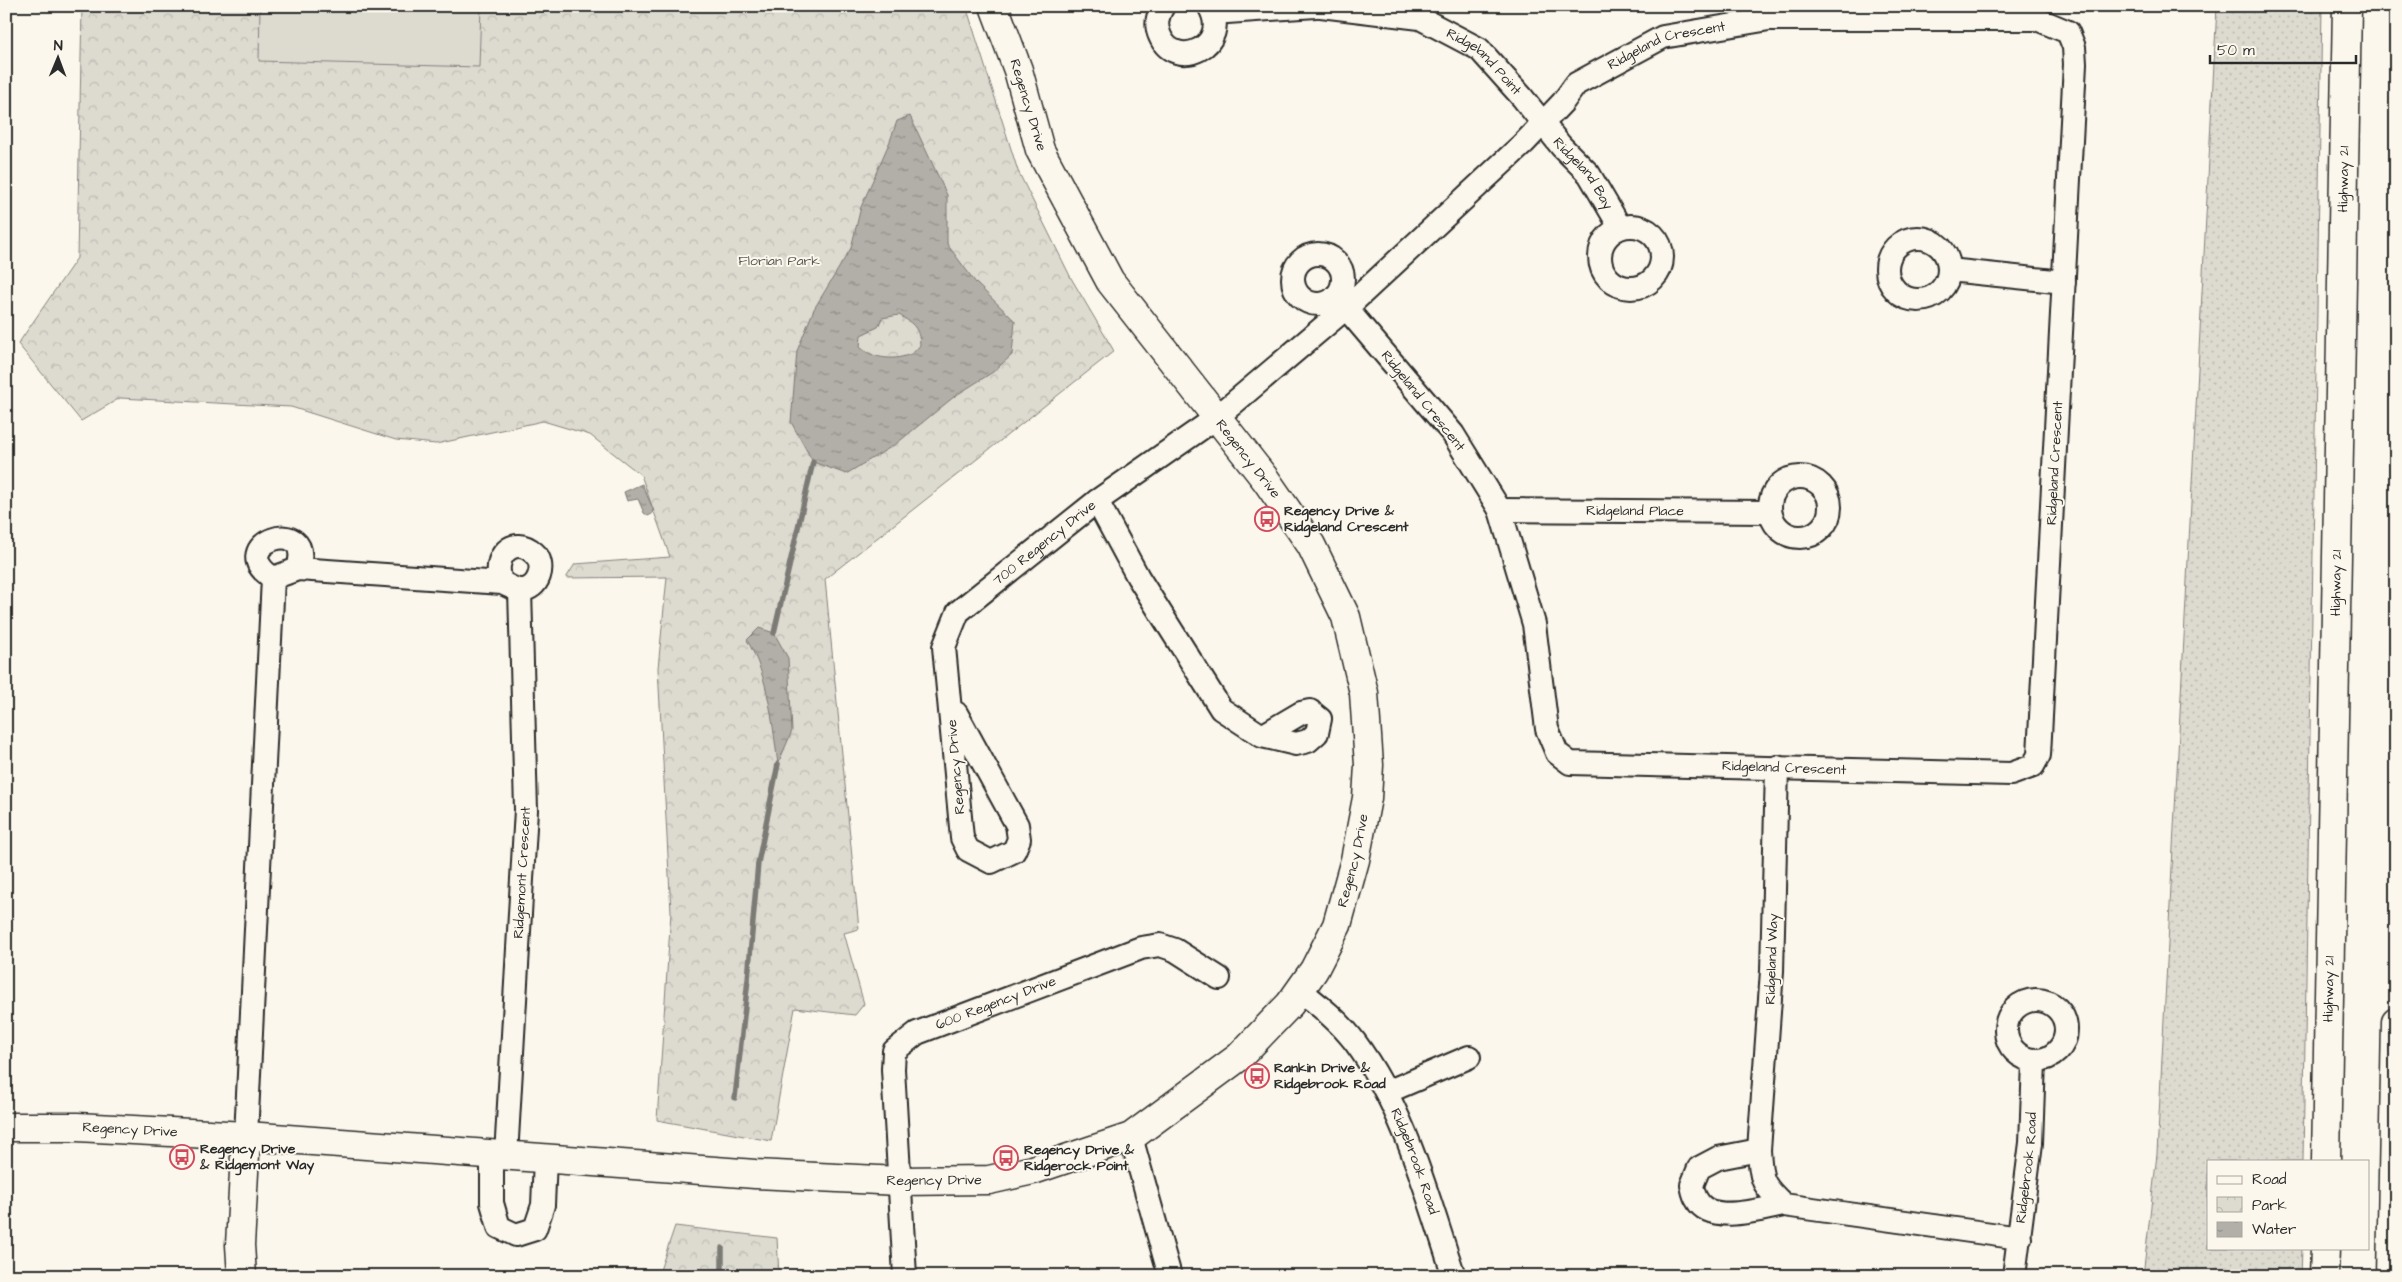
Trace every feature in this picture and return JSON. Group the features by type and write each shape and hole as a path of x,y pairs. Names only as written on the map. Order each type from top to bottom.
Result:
{"street":[{"name":"Regency Drive","path":"6,1127 77,1127 246,1136 755,1174 899,1181 989,1180 1033,1170 1132,1137 1239,1058 1290,1004 1314,970 1337,925 1355,860 1367,798 1369,773 1364,692 1346,617 1311,545 1266,480 1110,280 1040,150 1018,70 994,6"},
{"path":"1163,6 1157,22 1161,40 1176,52 1185,53 1195,52 1210,41 1215,22 1211,10 1316,6"},
{"name":"Ridgeland Point","path":"1321,6 1420,18 1479,49 1497,67 1542,123"},
{"name":"Highway 21","path":"2326,1160 2347,6"},
{"name":"Ridgeland Crescent","path":"1216,418 1341,302 1517,149 1562,102 1576,84 1663,37 1768,19 2037,19 2068,32 2074,47 2064,282 2039,755 2033,766 2011,774 1570,762 1557,753 1547,729 1534,624 1500,510 1454,434 1341,302"},
{"name":"Ridgeland Bay","path":"1542,123 1589,174 1620,227"},
{"path":"1949,270 2064,282"},
{"name":"700 Regency Drive","path":"951,711 944,647 958,612 1097,501 1216,418"},
{"path":"1097,501 1138,577 1220,709 1262,736"},
{"name":"Ridgeland Place","path":"1500,510 1770,512"},
{"path":"242,1276 240,1245 273,578 264,573 259,565 258,556 266,542 275,537 286,537 294,542 300,550 301,560 298,569"},
{"name":"Ridgemont Crescent","path":"273,578 298,569 511,586 526,810 499,1155"},
{"name":"Regency Drive","path":"951,711 956,713 1017,825 1019,838 1014,851 990,862 968,850 962,838 951,711"},
{"name":"Ridgeland Way","path":"1778,767 1772,971 1759,1150 1761,1179 1768,1191 1784,1205"},
{"name":"600 Regency Drive","path":"899,1181 894,1051 917,1033 1141,948 1160,945 1175,950 1219,978"},
{"name":"Ridgebrook Road","path":"1300,990 1331,1015 1354,1041 1387,1092 1404,1130 1454,1276"},
{"path":"2391,1276 2396,1022"},
{"path":"1387,1092 1469,1056"},
{"name":"Ridgebrook Road","path":"2014,1276 2031,1143 2034,1061"},
{"path":"1132,1137 1170,1276"},
{"path":"1759,1150 1718,1158 1699,1168 1692,1185 1697,1201 1708,1210 1727,1214 1746,1213 1784,1205 2020,1238"},
{"path":"499,1155 492,1203 499,1227 516,1235 534,1229 544,1205 545,1159"},
{"path":"899,1181 905,1276"},
{"path":"2324,1276 2325,1250"}],"green space":[{"name":"Florian Park","path":"82,6 966,6 1018,171 1071,278 1114,351 825,579 859,929 844,933 864,1004 855,1015 795,1008 771,1141 657,1120 671,912 658,668 667,577 566,578 575,564 670,557 641,475 590,435 543,421 436,444 396,440 291,407 120,398 81,421 18,344 77,258"},
{"path":"260,6 481,6 479,67 259,61"},
{"path":"2217,6 2322,6 2303,1160 2207,1160 2207,1250 2302,1250 2301,1276 2143,1276 2157,1154"},
{"path":"675,1226 777,1238 779,1276 658,1276"}],"water":[{"path":"910,116 947,195 947,244 976,283 1015,321 1012,355 993,372 955,396 896,444 846,474 813,462 791,422 797,351 814,309 851,248 861,207 897,121","holes":["899,315 917,330 920,345 912,354 889,358 870,354 860,347 861,335 878,327 882,318"]},
{"path":"642,484 653,509 652,514 648,516 644,513 638,499 627,501 624,492"},
{"path":"759,628 774,633 788,658 792,731 778,764 769,700 760,669 747,640"}],"waterway":[{"path":"774,633 813,462"},
{"path":"735,1098 758,863 778,764"},
{"path":"722,1248 722,1276"}],"place":[{"name":"Regency Drive & Ridgeland Crescent","path":"1267,519"},
{"name":"Rankin Drive & Ridgebrook Road","path":"1257,1076"},
{"name":"Regency Drive & Ridgemont Way","path":"182,1157"},
{"name":"Regency Drive & Ridgerock Point","path":"1006,1158"}]}
